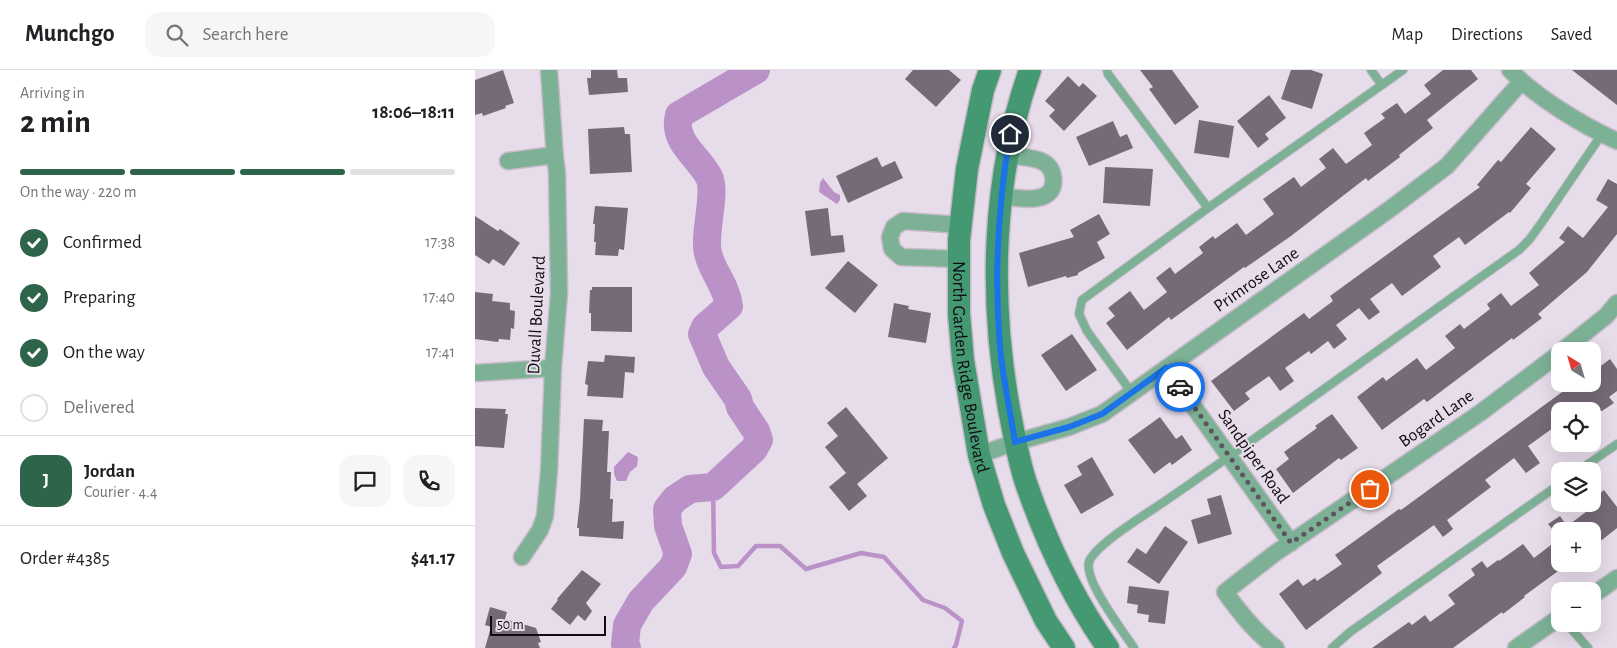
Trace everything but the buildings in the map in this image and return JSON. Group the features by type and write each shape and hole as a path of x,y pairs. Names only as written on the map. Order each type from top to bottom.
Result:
{"main road":[{"name":"North Garden Ridge Boulevard","path":"990,70 983,90 967,169 961,225 959,314 963,360 979,456 994,505 1013,553 1046,621 1064,648"},
{"name":"North Garden Ridge Boulevard","path":"1030,70 1019,102 1007,155 1001,196 997,249 1000,347 1015,442 1026,482 1061,571 1089,622 1107,648"}],"street":[{"name":"Duvall Boulevard","path":"522,557 540,530 545,516 559,293 557,172 549,70"},
{"path":"1516,76 1552,103 1602,134 1617,141"},
{"name":"Primrose Lane","path":"979,456 1015,442 1069,427 1102,414 1390,209 1447,166 1516,76"},
{"path":"508,161 555,155"},
{"path":"1001,196 1039,198 1049,192 1053,180 1050,168 1040,161 1007,155"},
{"path":"959,259 901,257 892,249 890,237 894,228 903,221 961,225"},
{"name":"Bogard Lane","path":"1574,342 1606,316 1617,303"},
{"name":"Bogard Lane","path":"1276,648 1244,619 1225,592 1291,543 1480,413 1551,360"},
{"path":"475,373 553,368"},
{"name":"Sandpiper Road","path":"1166,368 1291,543"},
{"path":"1601,589 1617,578"},
{"path":"1516,648 1551,623"}],"lane":[{"path":"1107,70 1108,74 1207,208"},
{"path":"1371,70 1381,84"},
{"path":"1132,392 1087,331 1079,314 1082,300 1207,208 1403,70"},
{"path":"1134,648 1100,598 1089,576 1089,562 1105,542 1172,497 1519,250 1541,225 1602,134"},
{"path":"1591,462 1617,444"},
{"path":"1332,648 1350,632 1551,490"},
{"path":"1574,632 1588,648"}],"shaded area":[{"path":"823,178 834,192 840,195 840,200 837,204 819,192 820,183"},
{"path":"628,452 638,457 637,466 630,472 626,481 617,481 614,467"}],"waterway":[{"path":"627,648 625,644 627,625 641,601 673,567 678,554 668,526 667,509 675,499 690,489 713,487 754,449 759,440 756,431 740,407 738,399 716,367 702,334 705,327 729,306 725,291 708,253 707,236 712,193 711,184 704,169 683,141 678,125 679,115 756,70"},
{"path":"713,487 714,553 721,567 738,566 756,546 780,546 806,569 861,553 884,557 923,600 945,608 962,621 954,648"}],"way so far":[{"path":"1180,387 1291,543 1370,489"}],"route":[{"path":"1010,134 999,208 997,285 1000,347 1015,442 1069,427 1102,414 1166,368 1180,387"}]}
